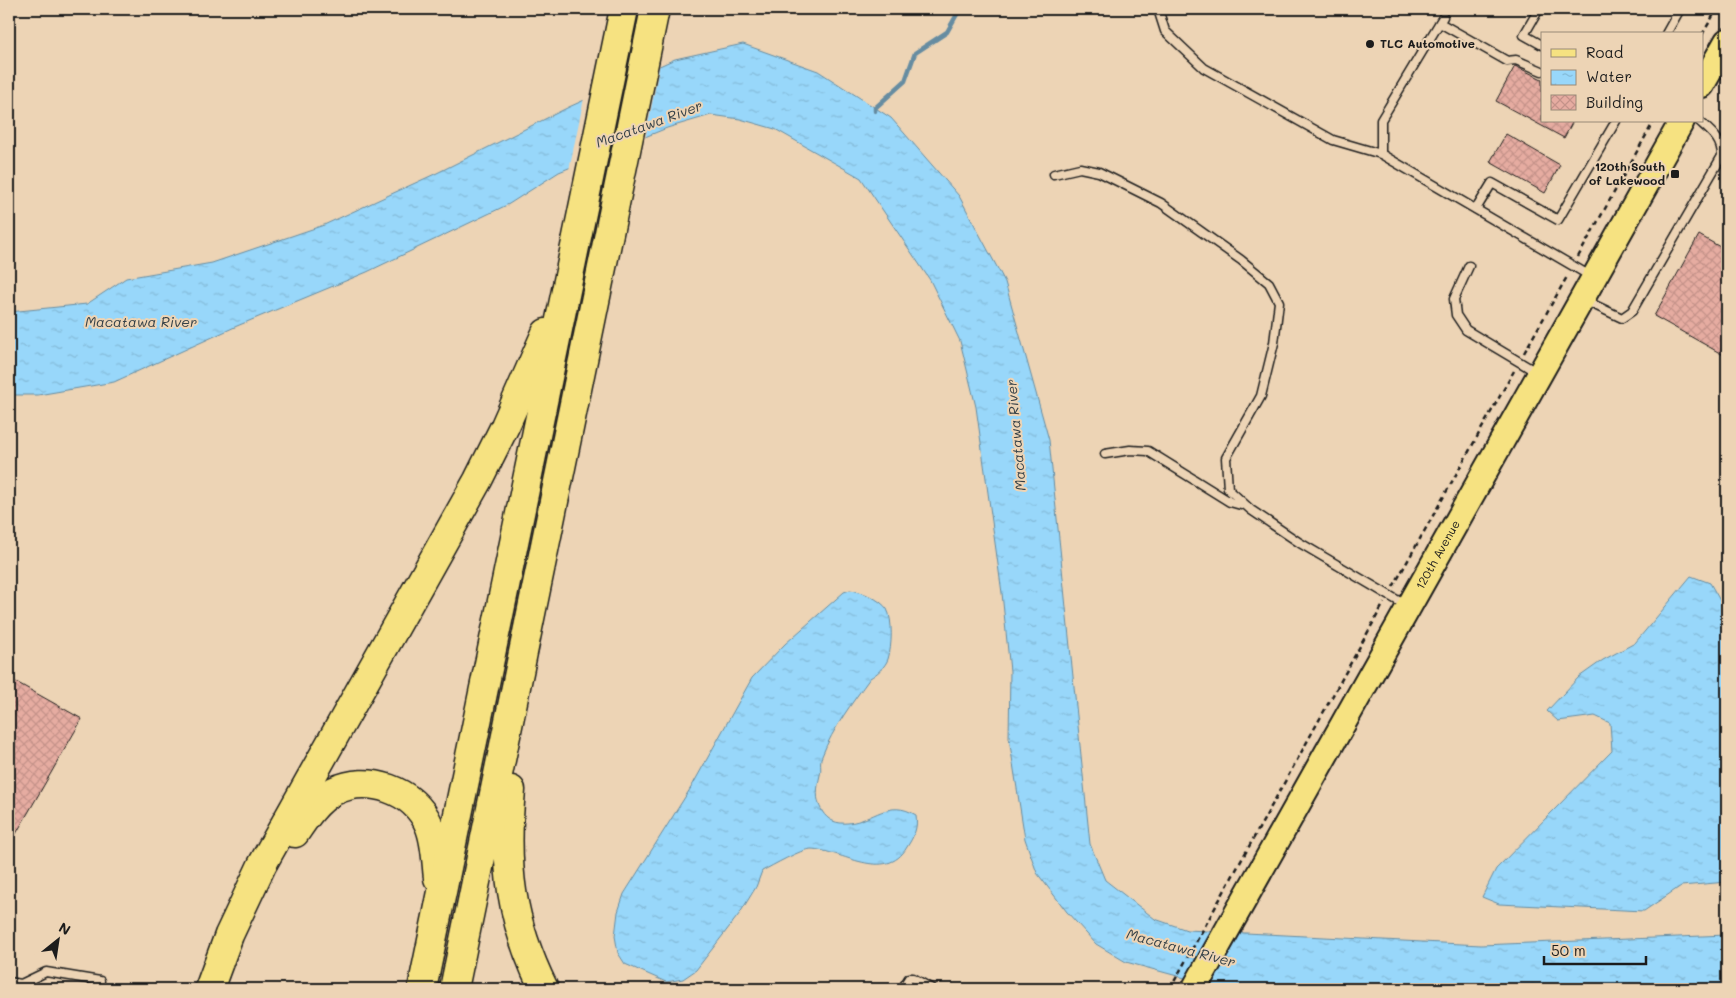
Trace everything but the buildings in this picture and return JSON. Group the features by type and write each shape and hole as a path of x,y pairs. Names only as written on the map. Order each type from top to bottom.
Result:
{"highway":[{"path":"422,989 624,9"},
{"path":"454,989 655,9"},
{"path":"209,989 229,934 262,865 492,453 568,284"},
{"path":"524,653 508,823 508,863 513,906 526,950 544,989"},
{"path":"225,989 251,916 288,846 302,823 322,800 347,786 362,784 391,789 415,805 424,814 434,838 440,906"}],"main road":[{"path":"1704,81 1727,41"},
{"name":"120th Avenue","path":"1194,989 1582,299 1684,122"}],"lane":[{"path":"1158,9 1164,31 1204,68 1333,140 1381,154 1594,278"},
{"path":"1539,9 1524,35 1541,44"},
{"path":"1667,32 1680,9"},
{"path":"1381,154 1381,120 1442,20 1507,61 1516,60 1541,71"},
{"path":"1476,209 1492,183 1558,220 1615,122"},
{"path":"1582,299 1622,318 1632,311 1722,156 1722,148 1718,138 1684,122"},
{"path":"1054,174 1080,168 1099,172 1161,202 1241,260 1269,283 1279,302 1274,343 1261,396 1226,458 1228,489 1246,506 1300,543 1409,607"},
{"path":"1469,266 1454,299 1456,315 1466,330 1540,374"},
{"path":"1104,454 1130,450 1148,451 1230,502 1246,506"},
{"path":"9,982 20,986 46,972 100,981 98,989"},
{"path":"902,989 909,978 913,978 932,989"}],"path":[{"path":"1704,32 1717,9"},
{"path":"1170,989 1653,122"}],"water":[{"name":"Macatawa River","path":"743,44 818,71 891,118 959,196 1005,282 1049,440 1090,844 1105,880 1155,919 1187,930 1481,945 1727,935 1727,989 1225,989 1126,962 1096,944 1067,912 1037,873 1025,839 1009,738 1010,671 1002,593 976,407 960,341 930,280 861,178 775,129 740,119 711,115 667,128 559,172 509,204 367,272 237,326 114,382 38,395 9,395 9,312 87,304 126,278 212,263 324,225 437,173 569,107 675,59"},
{"path":"1691,576 1710,583 1727,613 1727,882 1681,886 1644,911 1499,904 1482,897 1496,869 1612,751 1610,723 1595,716 1558,721 1547,711 1579,677 1603,660 1635,643"},
{"path":"850,590 870,596 887,609 891,626 890,648 885,665 863,687 843,716 826,746 822,756 821,773 817,789 818,802 827,817 840,823 866,819 881,812 897,809 906,810 916,815 916,828 907,847 898,858 887,863 875,864 811,849 762,871 756,887 740,913 696,970 683,979 666,982 625,964 618,953 615,936 618,912 624,894 692,786 752,678 785,644 844,592"}],"pier":[{"path":"660,63 645,140 569,170 584,98"}],"waterway":[{"path":"875,111 875,108 905,81 915,53 947,32 960,9"}],"place":[{"name":"TLC Automotive","path":"1370,44"},
{"name":"120th South of Lakewood","path":"1675,174"}]}
